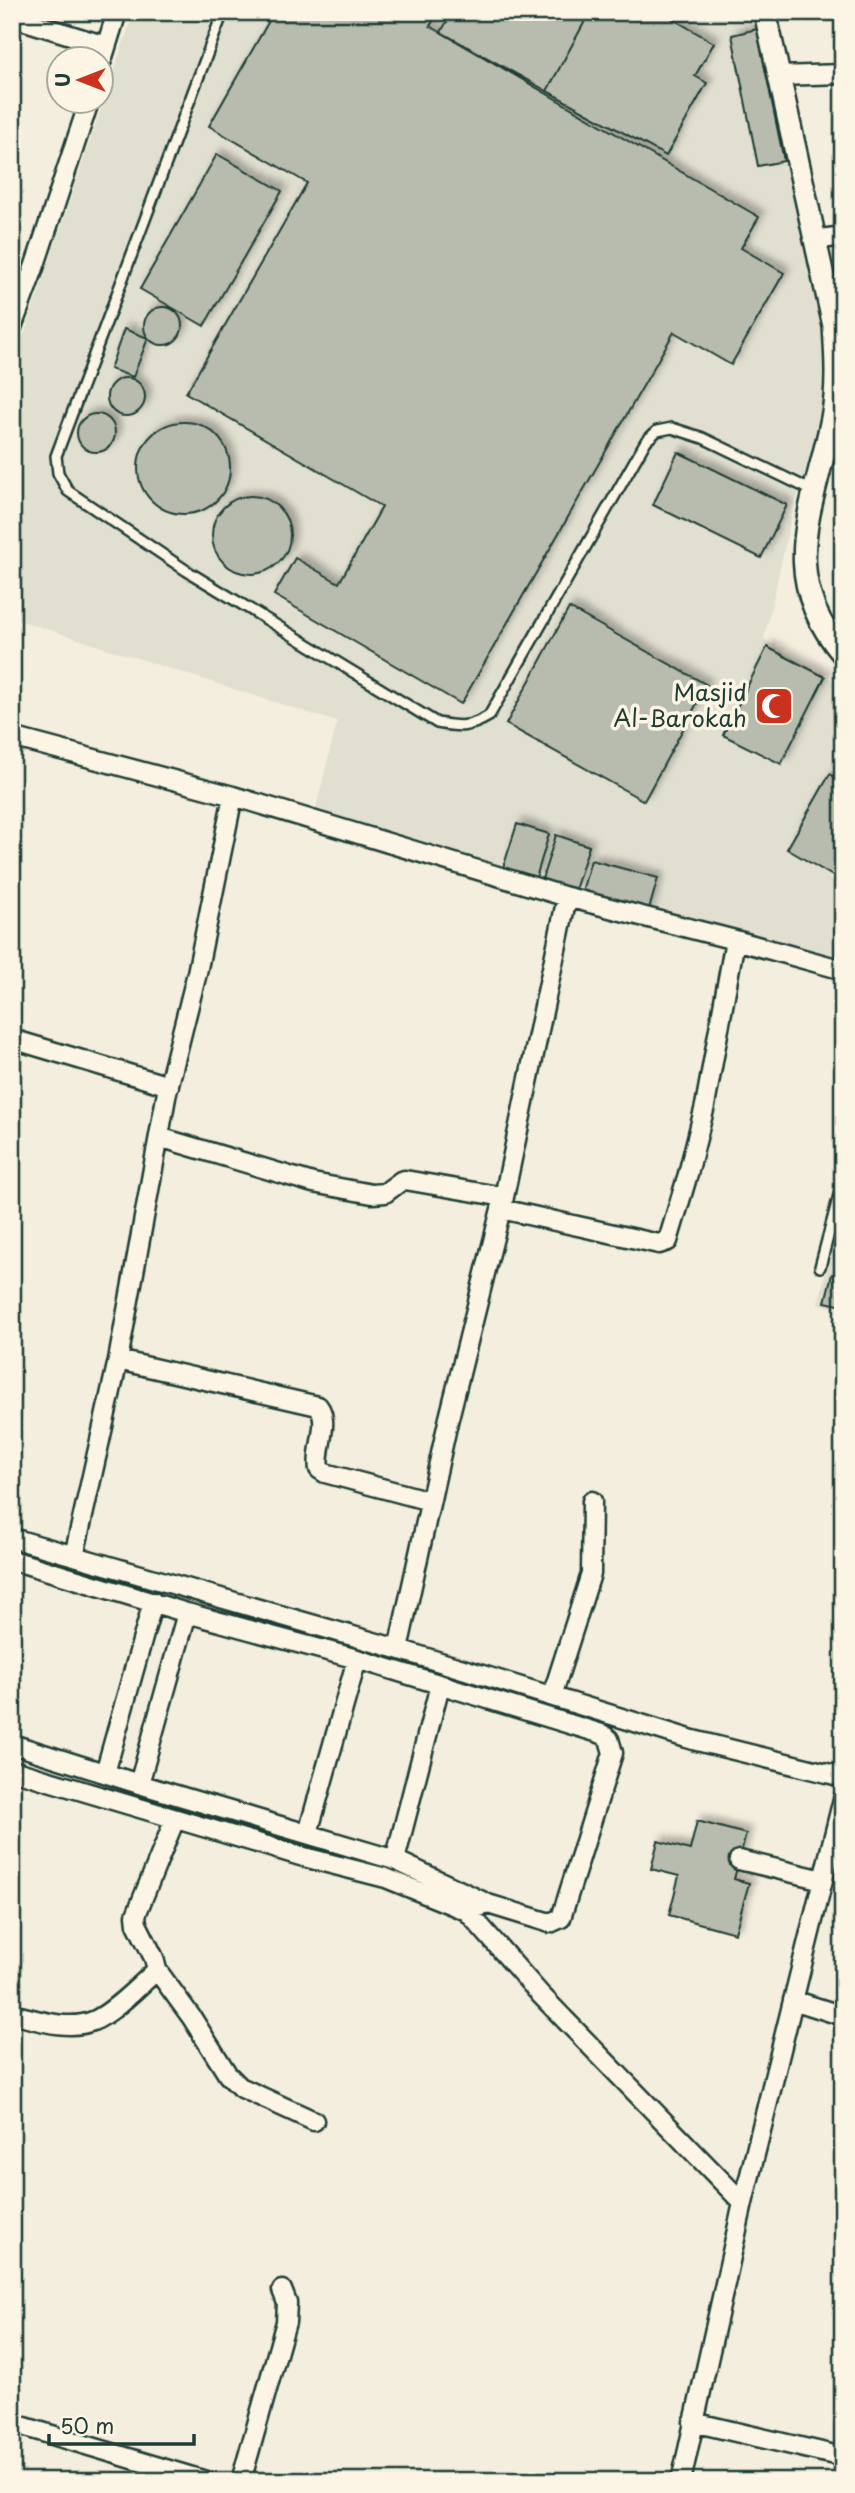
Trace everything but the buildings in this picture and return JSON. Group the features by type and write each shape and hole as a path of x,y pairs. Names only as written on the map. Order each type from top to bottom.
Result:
{"street":[{"path":"106,46 117,12"},
{"path":"765,12 834,326 837,373 832,417 806,524 804,565 812,601 826,634 843,654"},
{"path":"12,17 86,46"},
{"path":"778,76 843,74"},
{"path":"12,327 84,116"},
{"path":"814,240 843,236"},
{"path":"12,737 233,796 567,897 843,971"},
{"path":"74,1556 118,1360 169,1086 197,973 233,796"},
{"path":"398,1649 430,1501 502,1203 567,897"},
{"path":"159,1138 313,1183 372,1194 385,1193 405,1180 659,1244 668,1241 705,1106 735,940"},
{"path":"12,1039 169,1086"},
{"path":"118,1360 318,1406 323,1420 318,1469 430,1501"},
{"path":"552,1696 591,1574 592,1501"},
{"path":"12,1538 398,1649 693,1740 843,1777"},
{"path":"12,1560 187,1613 356,1659 602,1734 609,1739 613,1754 561,1918 550,1923 488,1904 395,1860 12,1744"},
{"path":"106,1773 153,1602"},
{"path":"139,1784 187,1613"},
{"path":"308,1833 356,1659"},
{"path":"395,1860 440,1685"},
{"path":"12,1770 386,1878 467,1911 540,1994 743,2203"},
{"path":"681,2481 743,2203 843,1799"},
{"path":"175,1819 136,1915 137,1924 157,1970 192,2018 228,2075 240,2087 314,2121"},
{"path":"739,1860 822,1880"},
{"path":"467,1911 488,1904"},
{"path":"12,2014 68,2025 93,2021 109,2011 157,1970"},
{"path":"793,2000 843,2016"},
{"path":"241,2481 286,2322 287,2303 282,2290"},
{"path":"693,2421 843,2457"},
{"path":"12,2423 206,2481"}],"lane":[{"path":"223,12 56,456 58,473 68,491 187,571 437,723 472,726 489,716 646,441 657,430 672,428 703,438 813,491"},
{"path":"820,1267 843,1180"}],"shaded area":[{"path":"134,12 756,12 822,306 829,359 824,412 793,510 764,639 843,687 843,963 568,895 315,812 337,722 12,618 12,370 99,116 116,116 116,65"},
{"path":"833,1242 843,1245 843,1310 818,1304"}],"place":[{"name":"Masjid Al-Barokah","path":"774,706"}]}
